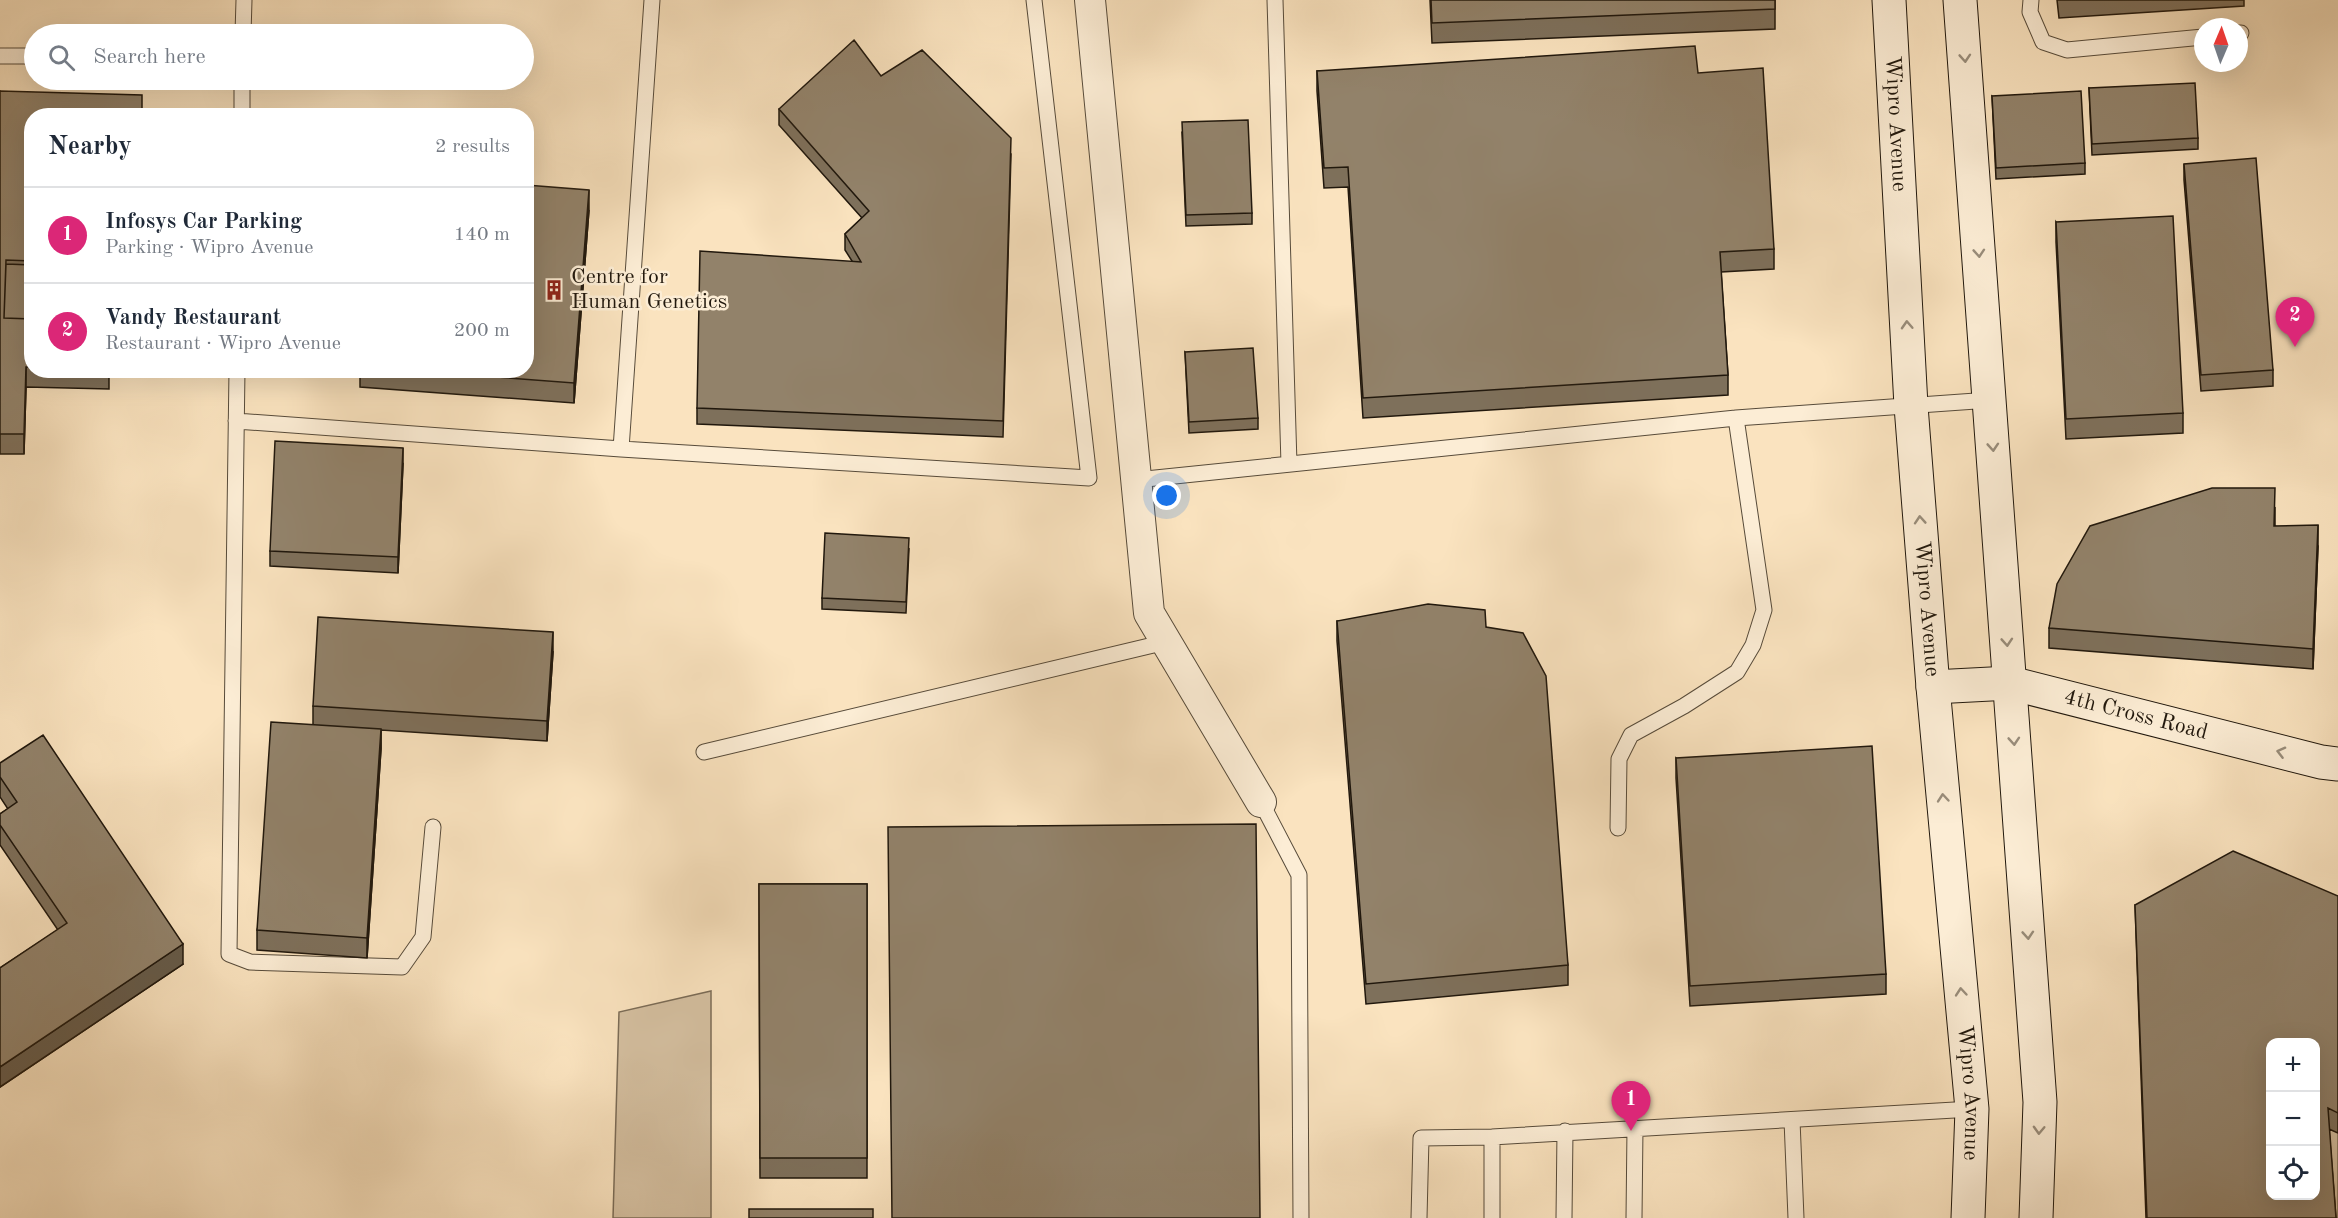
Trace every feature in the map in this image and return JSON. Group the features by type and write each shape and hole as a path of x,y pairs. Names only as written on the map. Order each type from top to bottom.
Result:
{"main road":[{"name":"Wipro Avenue","path":"1890,0 1911,406 1933,687 1972,1109 1968,1218"},
{"path":"1960,0 2040,1102 2036,1218"},
{"name":"4th Cross Road","path":"1933,687 2010,682 2321,762 2338,764"}],"street":[{"path":"1090,0 1149,614 1261,802"}],"lane":[{"path":"243,24 244,0"},
{"path":"621,449 652,0"},
{"path":"236,421 621,449 1089,478 1034,0"},
{"path":"1275,0 1289,464"},
{"path":"2031,0 2031,12 2043,42 2067,50 2194,38"},
{"path":"0,56 24,56"},
{"path":"242,90 242,108"},
{"path":"237,378 229,954 250,963 402,966 423,937 433,827"},
{"path":"1136,480 1736,418 1990,400"},
{"path":"1618,828 1619,759 1631,735 1684,706 1737,672 1753,645 1764,610 1736,418"},
{"path":"704,752 1166,642"},
{"path":"1261,802 1299,875 1301,1218"},
{"path":"1419,1218 1421,1138 1492,1137 1972,1109"},
{"path":"1792,1120 1796,1218"},
{"path":"1634,1218 1635,1128"},
{"path":"1564,1218 1565,1131"},
{"path":"1492,1137 1492,1218"}],"shaded area":[{"path":"711,991 711,1218 613,1218 619,1012"},
{"path":"2328,1128 2338,1133 2338,1218 2335,1218"}],"building":[{"path":"1431,0 1775,0 1775,9 1432,23"},
{"path":"854,40 881,76 922,50 1011,138 1003,421 697,408 700,251 861,262 845,234 869,211 779,109"},
{"path":"1695,46 1698,73 1763,68 1774,249 1720,252 1728,375 1363,398 1348,167 1324,168 1317,71"},
{"path":"2195,83 2198,138 2092,144 2089,88"},
{"path":"0,91 142,95 142,108 24,108 24,261 6,260 4,318 24,319 24,434 0,434"},
{"path":"2081,91 2085,163 1996,168 1992,96"},
{"path":"1248,120 1252,213 1186,215 1182,122"},
{"path":"2256,158 2273,370 2201,375 2184,164"},
{"path":"534,186 589,190 574,383 509,378 534,378"},
{"path":"2173,216 2183,413 2066,419 2056,222"},
{"path":"6,264 24,265 24,319 4,318"},
{"path":"1253,348 1258,418 1189,422 1185,352"},
{"path":"275,441 403,448 398,557 270,551"},
{"path":"2212,488 2275,488 2274,526 2318,525 2313,649 2049,628 2057,584 2090,526"},
{"path":"825,533 909,538 906,602 822,598"},
{"path":"1428,604 1485,610 1486,627 1523,633 1546,676 1568,965 1366,984 1337,621"},
{"path":"318,617 553,632 547,721 313,706"},
{"path":"271,722 381,729 367,938 257,930"},
{"path":"43,735 183,944 0,1067 0,968 67,923 0,825 0,814 17,802 0,777 0,763"},
{"path":"1872,746 1886,974 1690,986 1676,758"},
{"path":"1256,824 1260,1218 892,1218 888,827"},
{"path":"2233,851 2338,896 2338,1113 2328,1108 2336,1218 2147,1218 2135,905"},
{"path":"759,884 867,884 867,1158 760,1158"},
{"path":"749,1209 873,1209 873,1218 749,1218"}],"place":[{"name":"Centre for Human Genetics","path":"554,290"},
{"name":"Vandy Restaurant","path":"2295,347"},
{"name":"Infosys Car Parking","path":"1631,1131"}]}
